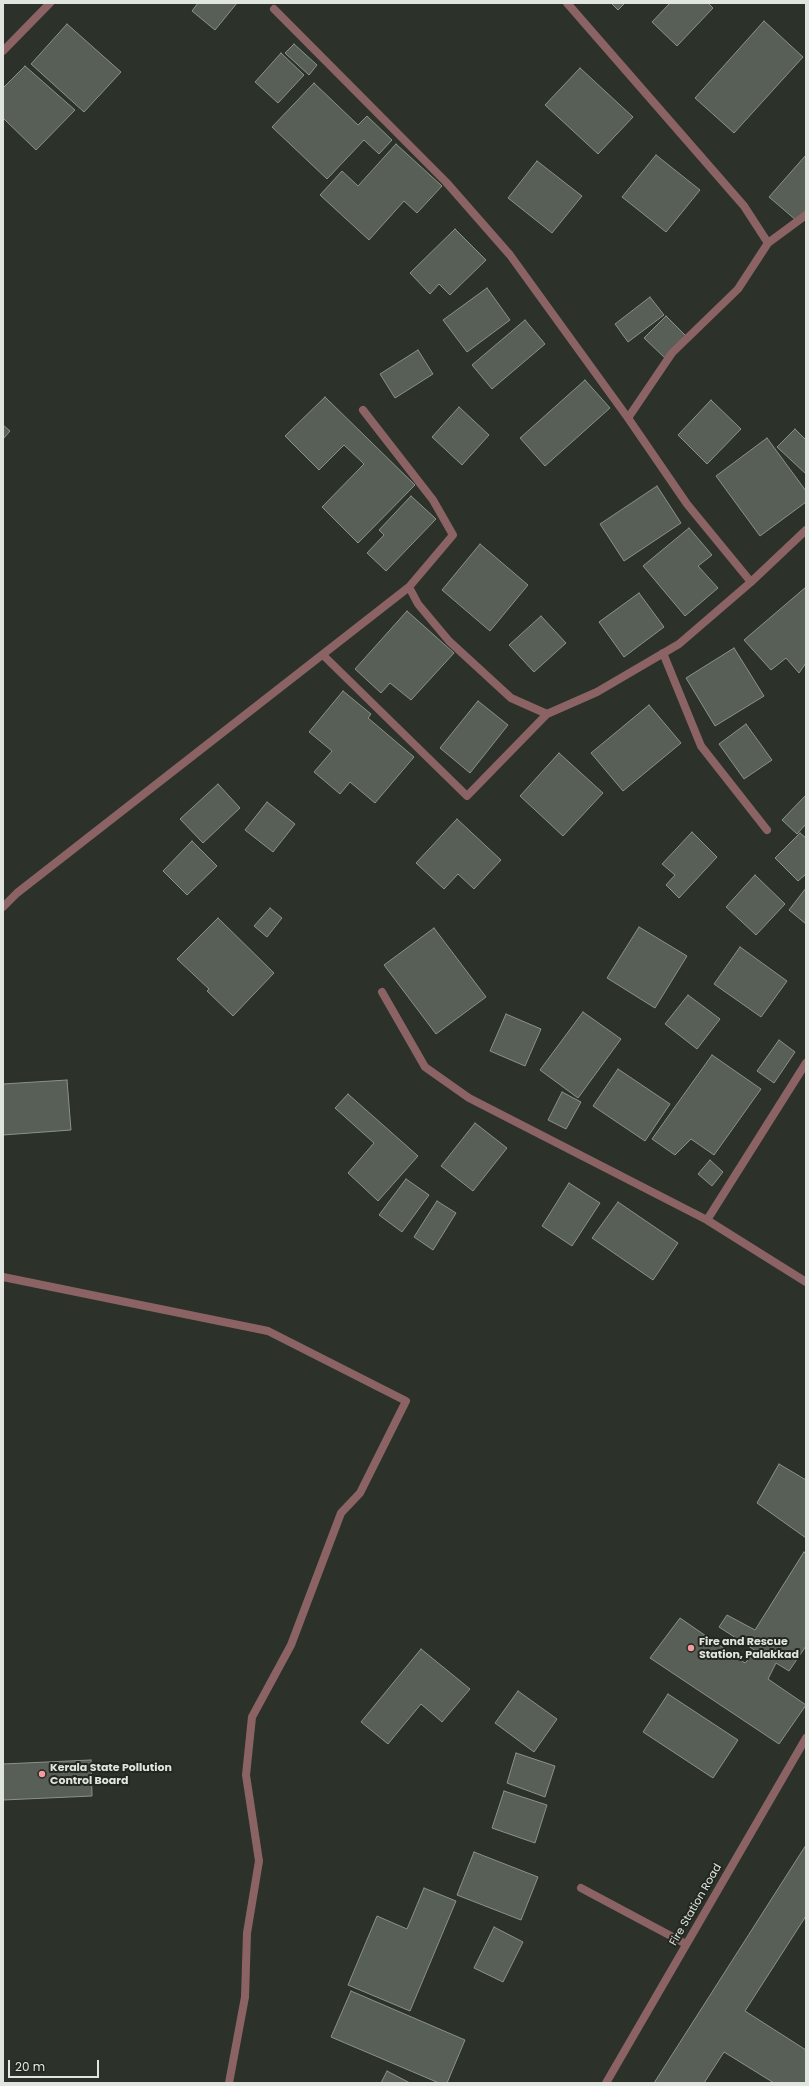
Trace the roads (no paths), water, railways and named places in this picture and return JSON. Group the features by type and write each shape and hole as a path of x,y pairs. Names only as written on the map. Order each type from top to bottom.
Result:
{"street":[{"path":"3,51 50,3"},
{"path":"567,3 744,206 768,243"},
{"path":"274,9 446,182 490,232 519,268 628,418 687,504 751,582"},
{"path":"628,418 672,353 738,289 768,243 806,215"},
{"path":"3,907 17,894 409,587 453,535 433,500 363,410"},
{"path":"323,655 467,796 547,714 596,692 679,644 751,582 806,530"},
{"path":"409,587 418,604 449,641 511,698 547,714"},
{"path":"663,653 701,746 767,830"},
{"path":"382,992 425,1067 463,1094 707,1220 806,1282"},
{"path":"707,1220 806,1063"},
{"path":"3,1277 268,1331 406,1401 360,1493 341,1512 290,1644 252,1717 246,1775 259,1861 247,1933 245,1997 229,2083"},
{"name":"Fire Station Road","path":"606,2083 806,1738"},
{"path":"581,1888 686,1944"}],"place":[{"name":"Fire and Rescue Station, Palakkad","path":"691,1648"},
{"name":"Kerala State Pollution Control Board","path":"42,1774"}]}
